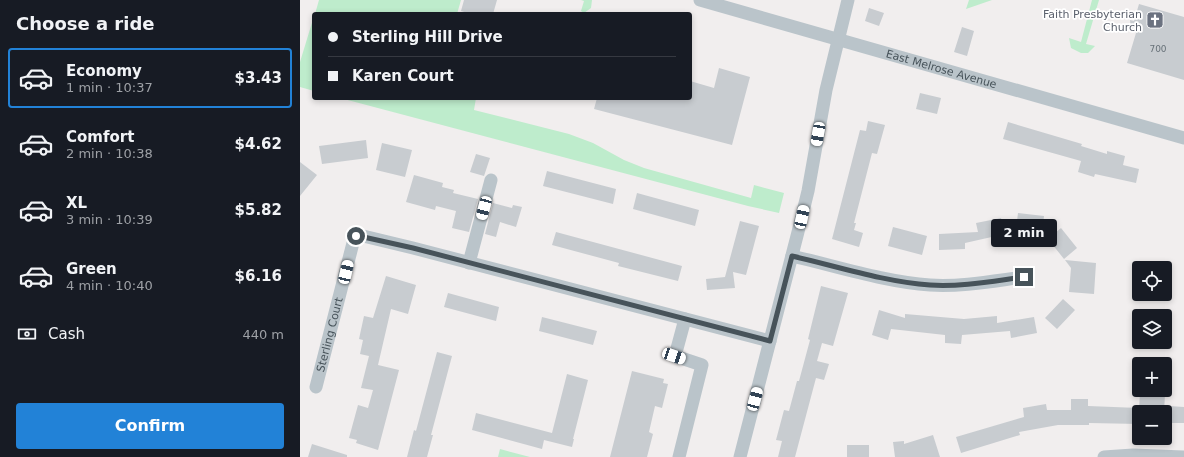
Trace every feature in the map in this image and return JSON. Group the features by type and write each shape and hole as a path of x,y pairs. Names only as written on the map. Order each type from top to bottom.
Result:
{"street":[{"name":"East Melrose Avenue","path":"700,0 1184,138"},
{"path":"740,457 808,191 826,90 837,39 848,0"},
{"path":"491,180 469,263 770,341"},
{"name":"Sterling Court","path":"316,387 356,236 413,248 469,263"},
{"path":"792,256 895,281 929,285 955,285 1024,277"},
{"path":"679,457 702,365 674,356 685,319"},
{"path":"1104,457 1134,455 1183,457"}],"green space":[{"path":"319,0 461,0 458,12 316,12"},
{"path":"581,0 592,0 591,8 585,12 582,12 581,11 584,1"},
{"path":"969,0 992,0 966,9"},
{"path":"1092,0 1099,0 1086,44 1095,46 1088,53 1081,53 1071,48 1069,38 1081,42"},
{"path":"312,23 312,90 300,87 300,62"},
{"path":"348,100 476,100 474,110 569,134 593,143 624,160 644,168 751,198 754,185 784,193 779,213"},
{"path":"500,449 530,457 498,457"}],"building":[{"path":"464,0 497,0 494,12 461,11"},
{"path":"1139,4 1184,17 1184,80 1127,63 1136,33 1131,29 1130,20 1134,21"},
{"path":"869,8 884,13 879,26 865,21"},
{"path":"962,27 974,31 967,56 954,52"},
{"path":"719,68 750,77 732,145 594,109 596,100 692,100 692,82 714,88"},
{"path":"920,93 941,98 937,114 916,109"},
{"path":"868,121 885,125 877,154 872,153 854,223 856,223 854,230 863,233 859,247 832,239 860,130 866,131"},
{"path":"1008,122 1082,144 1081,146 1107,154 1107,151 1125,156 1123,165 1139,169 1136,183 1095,174 1094,177 1078,172 1081,161 1003,139"},
{"path":"366,140 368,158 322,164 319,146"},
{"path":"382,143 412,150 405,177 376,170"},
{"path":"476,154 490,158 484,176 470,172"},
{"path":"300,162 317,175 300,196"},
{"path":"547,171 616,189 613,204 543,186"},
{"path":"414,175 443,183 442,187 454,190 453,193 478,199 469,232 452,228 456,211 436,206 435,210 406,202"},
{"path":"637,193 699,210 695,226 633,209"},
{"path":"493,203 512,208 513,205 522,207 516,227 500,222 496,237 485,234"},
{"path":"1018,213 1044,216 1042,233 1016,229"},
{"path":"1001,218 1005,234 965,243 965,249 939,250 939,234 978,232 976,223"},
{"path":"740,221 759,226 746,275 733,272 735,288 707,290 706,279 725,277"},
{"path":"893,227 927,236 922,255 888,246"},
{"path":"1061,228 1077,248 1064,259 1048,239"},
{"path":"556,232 682,266 678,281 618,266 619,263 552,245"},
{"path":"1065,260 1096,263 1094,294 1069,292 1071,268"},
{"path":"386,276 416,285 408,314 391,309 378,365 399,370 378,450 356,443 357,440 349,438 358,405 368,408 373,390 361,388 369,356 360,354 363,340 359,339 364,316 373,318"},
{"path":"821,286 848,293 833,346 822,343 817,361 829,364 824,380 816,378 795,457 778,457 782,441 776,440 784,410 789,411 797,381 799,381 810,340 808,339"},
{"path":"448,293 499,307 496,321 444,307"},
{"path":"1063,299 1075,310 1057,329 1045,318"},
{"path":"879,310 905,318 905,314 964,319 997,316 997,323 1034,317 1037,333 1011,338 1010,331 962,335 961,344 945,343 945,335 891,329 888,340 872,335"},
{"path":"542,317 597,331 593,345 539,331"},
{"path":"437,352 452,356 431,435 433,435 427,457 407,457 414,430 416,431"},
{"path":"632,371 664,379 663,383 668,384 662,408 655,406 649,432 653,434 647,457 610,457"},
{"path":"567,374 588,380 572,447 544,440 542,449 472,430 476,413 552,433"},
{"path":"1140,397 1165,397 1164,405 1139,405"},
{"path":"1071,399 1088,399 1088,406 1132,408 1132,424 1089,423 1089,425 1058,425 1019,432 1020,435 961,453 956,437 1024,417 1023,408 1046,404 1047,410 1071,410"},
{"path":"1172,406 1184,407 1184,423 1172,423"},
{"path":"933,435 940,457 895,457 893,442 904,441 904,444"},
{"path":"312,444 347,455 347,457 308,457"},
{"path":"847,445 869,445 869,457 847,457"}],"place":[{"name":"Faith Presbyterian Church","path":"1155,20"}],"route":[{"path":"356,236 413,248 770,341 792,256 895,281 929,285 955,285 1024,277"}]}
